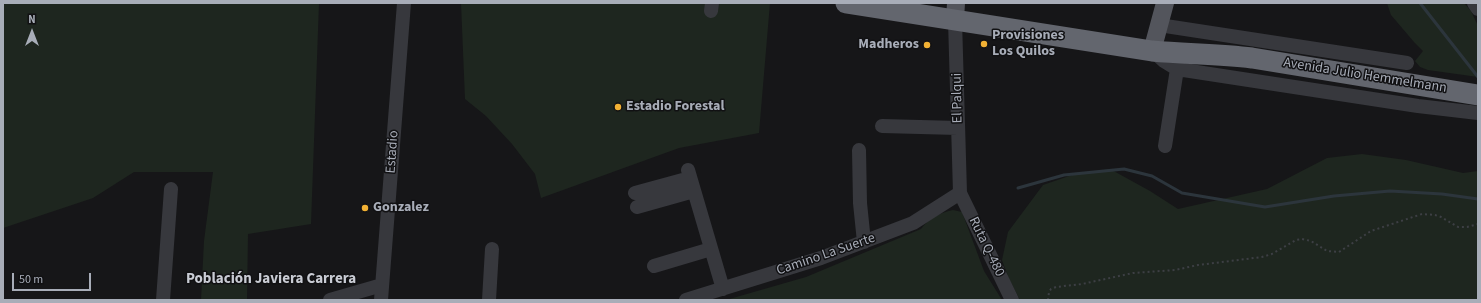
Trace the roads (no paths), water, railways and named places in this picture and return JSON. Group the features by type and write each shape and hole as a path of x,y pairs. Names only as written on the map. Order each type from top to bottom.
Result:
{"highway":[{"name":"Avenida Julio Hemmelmann","path":"846,3 956,10"},
{"name":"Avenida Julio Hemmelmann","path":"926,3 956,10 1045,24 1188,43 1252,58 1478,95"}],"main road":[{"path":"1155,38 1165,3"}],"street":[{"name":"Estadio","path":"381,300 404,3"},
{"path":"1474,3 1478,9"},
{"name":"El Palqui","path":"956,10 960,193"},
{"path":"1407,63 1155,38 1164,61 1178,69 1418,106 1478,113"},
{"path":"1165,146 1178,69"},
{"path":"882,126 958,128"},
{"path":"859,150 860,203 864,242"},
{"path":"635,193 691,180"},
{"path":"637,207 691,180"},
{"path":"691,180 723,289"},
{"path":"163,300 171,189"},
{"name":"Camino La Suerte","path":"686,300 821,258 914,223 960,193"},
{"name":"Ruta Q-480","path":"960,193 1012,300"},
{"path":"489,300 492,249"},
{"path":"654,266 711,249"},
{"path":"330,300 382,285"}],"waterway":[{"path":"1420,3 1478,77"},
{"path":"1018,188 1064,175 1124,169 1152,176 1182,193 1265,207 1334,196 1390,191 1442,194 1478,199"}],"place":[{"name":"Provisiones Los Quilos","path":"984,44"},
{"name":"Madheros","path":"927,45"},
{"name":"Estadio Forestal","path":"618,107"},
{"name":"Gonzalez","path":"365,208"}],"district":[{"name":"Población Javiera Carrera","path":"271,280"}]}
